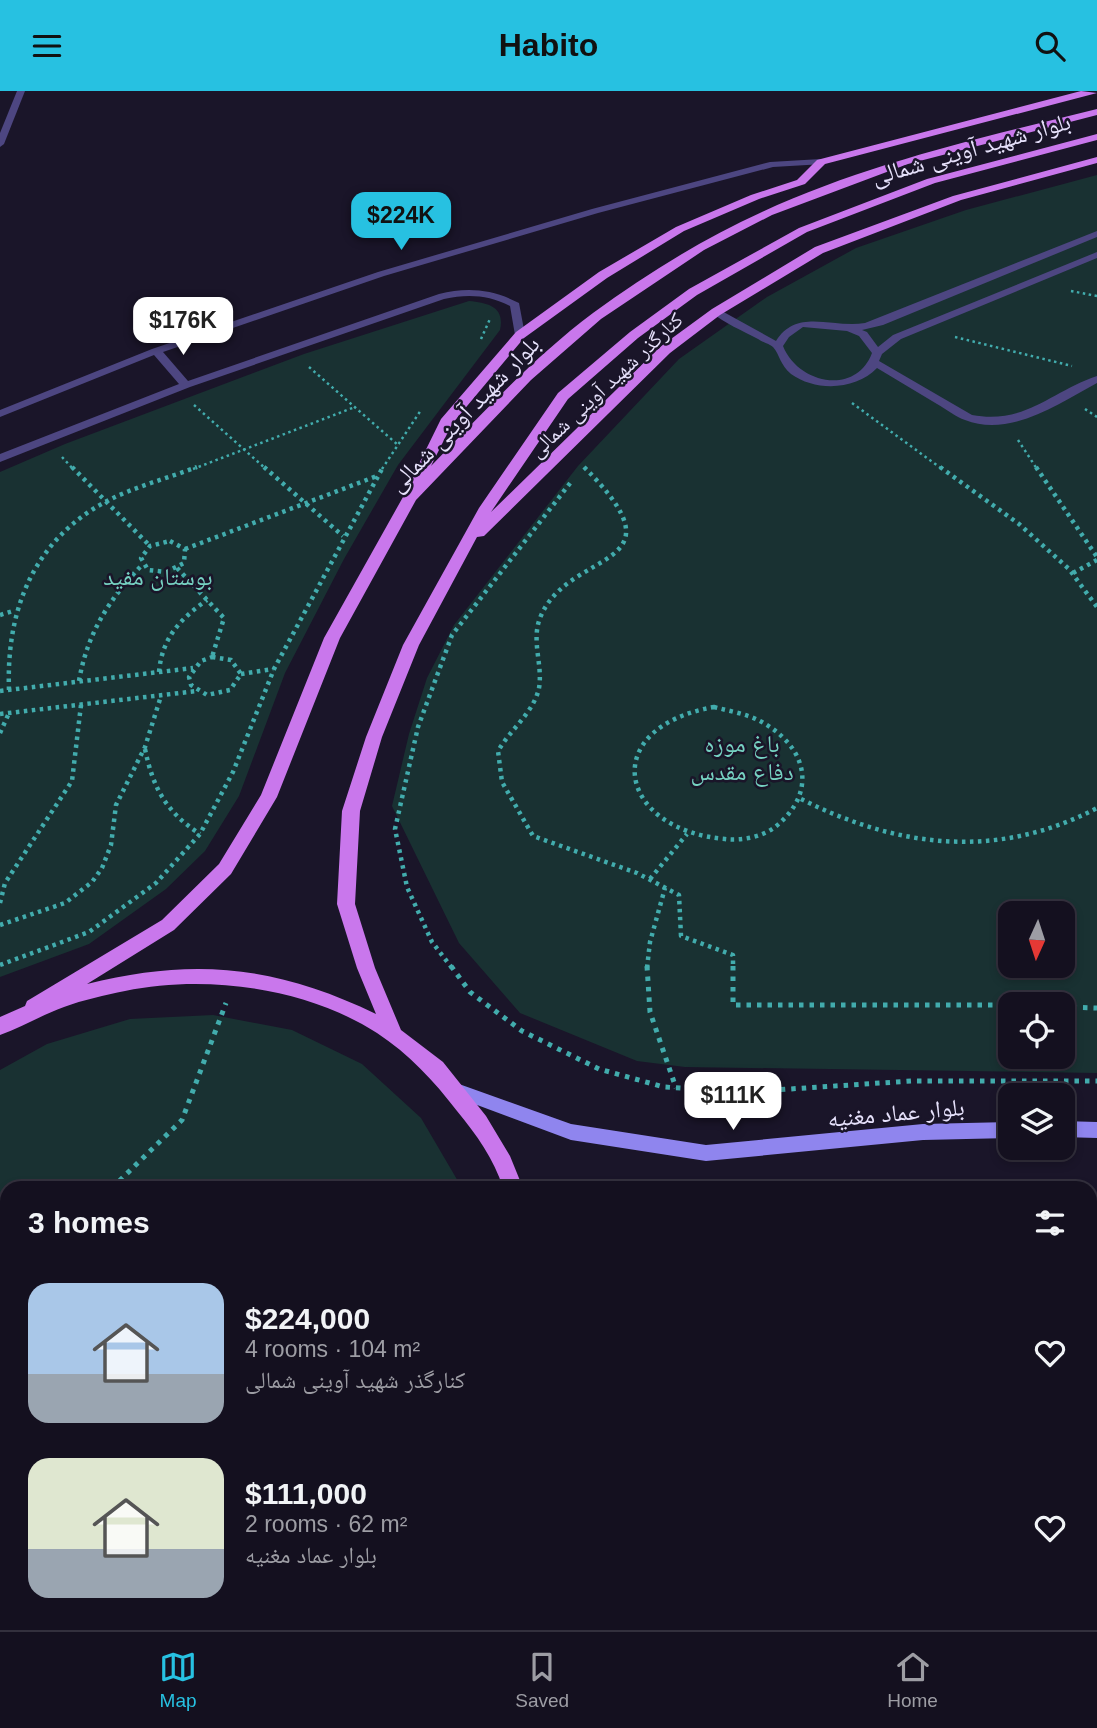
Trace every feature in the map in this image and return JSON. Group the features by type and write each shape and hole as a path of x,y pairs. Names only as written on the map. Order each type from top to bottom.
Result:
{"main road":[{"path":"410,497 446,422 520,335 603,275 680,229 755,197 801,183 821,162 1093,91"},
{"name":"بلوار شهید آوینی شمالی","path":"34,1007 169,925 225,869 269,797 332,638 410,497 526,377 597,316 701,247 768,213 904,162 1097,112"},
{"name":"بلوار شهید آوینی شمالی","path":"392,1030 366,968 346,904 351,811 374,737 411,645 470,542 484,511 563,396 634,335 692,292 749,258 865,204 931,181 1097,137"},
{"name":"کنارگذر شهید آوینی شمالی","path":"470,542 647,367 716,312 819,250 957,198 1097,160"},
{"path":"0,1026 34,1007 129,980 236,976 312,991 392,1030 459,1091 509,1171 511,1181"},
{"name":"بلوار عماد مغنیه","path":"459,1091 571,1132 706,1153 923,1132 998,1130"},
{"path":"1075,1129 1097,1130"}],"street":[{"path":"0,144 21,91"},
{"path":"1,413 156,351 381,275 595,211 774,164 821,162"},
{"path":"850,328 879,324 1097,234"},
{"path":"716,312 778,347 786,366 812,380 828,383 859,378 897,337 1097,255"},
{"path":"0,458 186,385 406,306 469,290 497,294 515,305 520,335"},
{"path":"778,347 782,337 804,325 835,324 850,328 863,334 877,358 969,418 985,423 1006,421 1097,379"},
{"path":"156,351 186,385"}],"path":[{"path":"480,342 490,322 489,314"},
{"path":"918,328 1084,369"},
{"path":"303,362 398,445"},
{"path":"812,380 852,403 1019,524 1073,573 1097,607"},
{"path":"205,399 192,404 343,537"},
{"path":"0,965 89,932 156,883 200,834 233,772 274,669 343,537 377,476 425,404"},
{"path":"9,690 7,639 13,611 40,560 59,536 81,516 107,501 355,407"},
{"path":"1006,421 1097,558 1073,573"},
{"path":"72,450 60,454 150,546"},
{"path":"593,457 552,504 453,635 431,685 418,727 395,829 412,898 432,941 470,992 522,1031 598,1069 676,1088 744,1092 911,1081 1097,1080"},
{"path":"584,467 625,511 628,528 615,555 554,596 542,611 536,635 541,675 537,695 506,735 498,751 502,782 533,836 650,879 679,895 681,936 733,955 733,1005 998,1005"},
{"path":"185,549 377,476"},
{"path":"170,541 185,549 187,555 177,568 157,573 142,565 141,558 150,546 170,541"},
{"path":"79,681 82,660 98,617 118,590 142,565"},
{"path":"177,568 224,618 212,657"},
{"path":"159,672 160,652 169,632 185,614 207,600"},
{"path":"0,615 13,611"},
{"path":"0,691 193,668 212,657 232,660 239,666 241,674"},
{"path":"193,668 189,677 191,685 207,695 230,690 241,674 274,669"},
{"path":"0,714 197,691"},
{"path":"0,925 49,913 77,897 97,874 109,853 115,807 145,747 161,695"},
{"path":"0,903 5,883 72,781 81,705"},
{"path":"715,707 742,711 768,722 787,737 800,757 805,778 801,799 788,818 768,832 743,840 714,841 687,834 663,821 645,802 635,779 636,757 646,737 663,721 688,711 715,707"},
{"path":"0,733 9,713"},
{"path":"145,747 150,777 160,800 175,819 200,834"},
{"path":"801,799 836,820 904,839 986,843 1060,827 1097,808"},
{"path":"650,879 687,834"},
{"path":"665,888 654,921 646,976 649,1014 656,1042 676,1088"},
{"path":"119,1181 182,1120 236,976"},
{"path":"1075,1007 1097,1008"}],"green space":[{"name":"باغ موزه دفاع مقدس","path":"1097,175 1097,1073 685,1067 637,1061 520,1013 459,943 392,806 409,734 427,678 454,625 578,466 679,359 767,297 856,248 966,210"},
{"name":"بوستان مفید","path":"469,301 489,305 498,311 500,330 398,465 344,559 285,673 239,796 205,851 166,889 89,944 0,977 0,472 65,444 304,354"},
{"path":"213,1015 292,1030 362,1064 421,1118 458,1181 0,1181 0,1070 47,1044 130,1019"}]}
